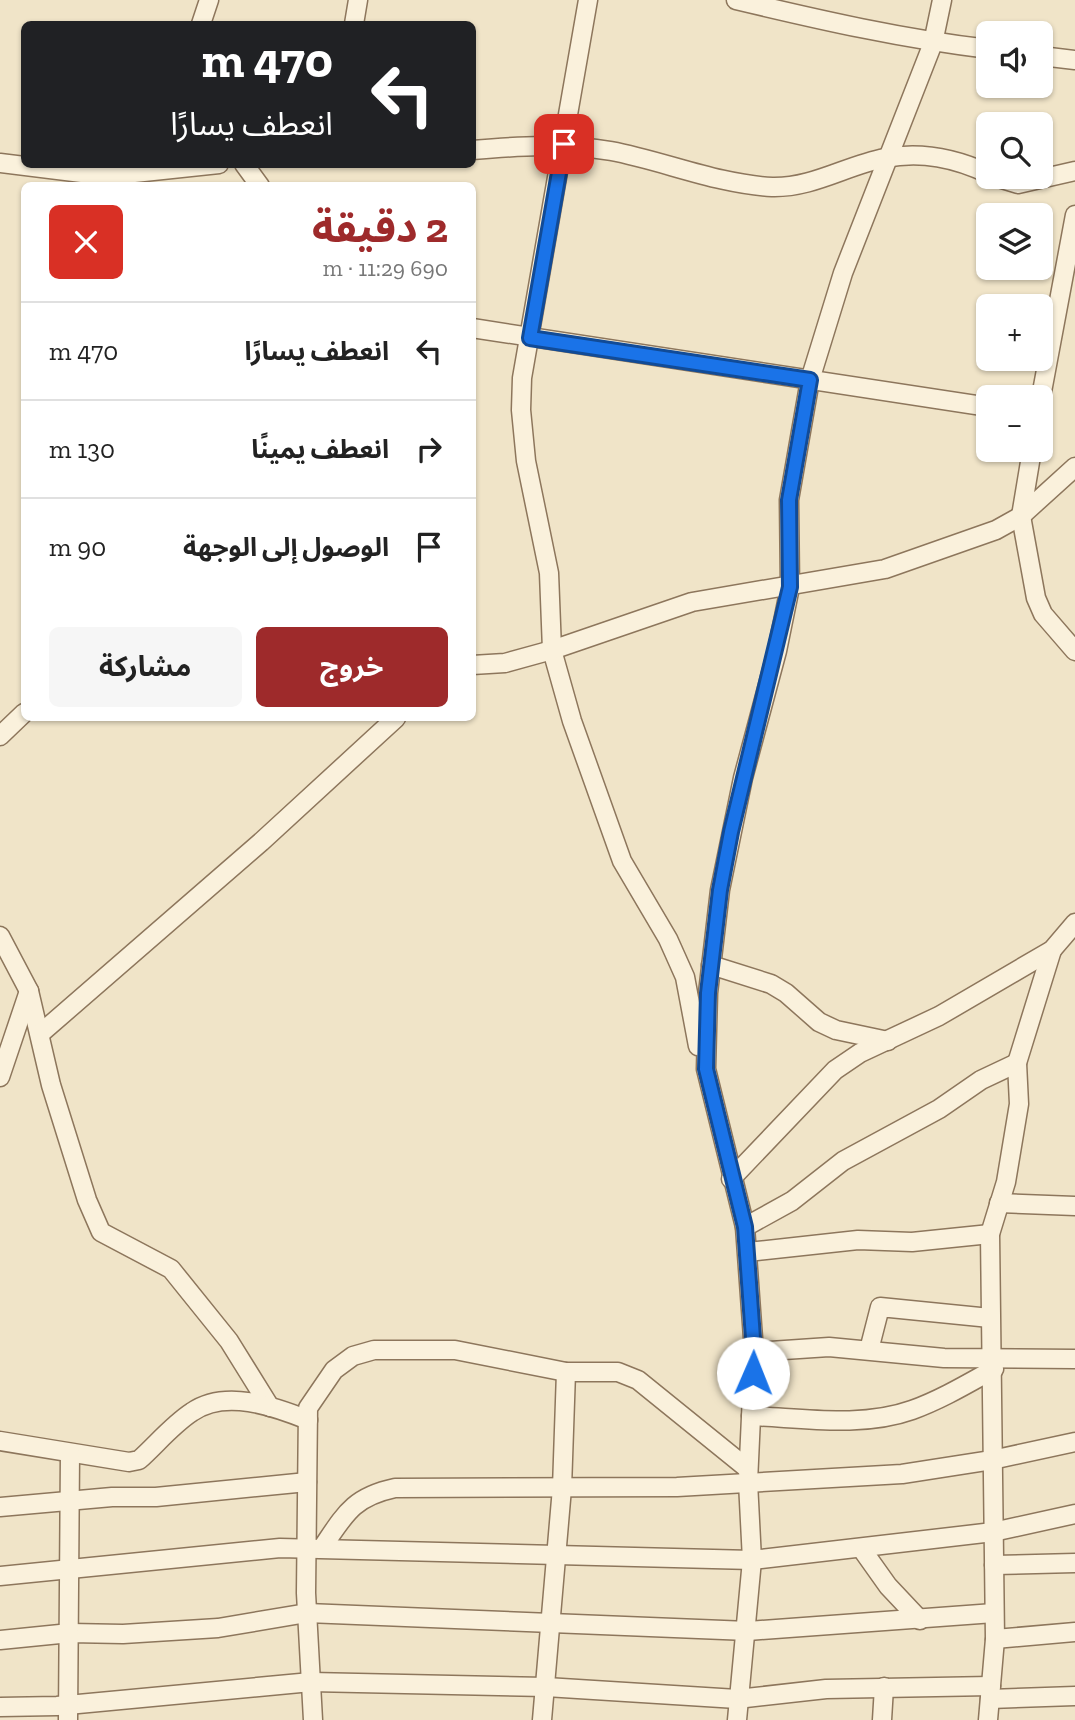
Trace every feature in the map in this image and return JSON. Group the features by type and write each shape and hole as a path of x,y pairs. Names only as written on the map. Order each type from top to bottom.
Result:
{"street":[{"path":"202,21 209,0"},
{"path":"354,21 358,0"},
{"path":"588,0 520,410 526,461 549,573 552,650 572,721 622,861 668,939 685,977 693,1009 697,1043 706,1069 745,1227 754,1352 748,1476 752,1560 748,1631 737,1699 737,1720"},
{"path":"736,0 832,23 933,43 976,48"},
{"path":"706,1069 711,965 720,890 731,832 790,587 789,500 810,380 828,317 885,158 933,43 942,0"},
{"path":"1053,57 1075,60"},
{"path":"476,150 564,144 612,152 732,181 773,187 803,184 885,158 931,155 976,169"},
{"path":"0,163 21,166"},
{"path":"41,168 106,176 158,174 195,168"},
{"path":"1053,176 1075,171"},
{"path":"1043,385 1075,215"},
{"path":"476,329 976,405"},
{"path":"1030,462 1021,516 1036,598 1042,614 1075,651"},
{"path":"476,665 505,663 552,650 692,602 885,569 996,530 1021,516 1075,467"},
{"path":"0,736 21,716"},
{"path":"41,1033 261,842 393,721"},
{"path":"731,1179 835,1070 939,1016 1052,950 1075,923"},
{"path":"0,936 29,991 41,1033 51,1085 73,1156 102,1232 171,1269 229,1341 270,1407"},
{"path":"988,1720 995,1639 992,1460 994,1364 990,1318 990,1234 1006,1182 1019,1104 1017,1063 1052,950"},
{"path":"711,965 771,984 786,993 819,1022 836,1030 888,1041"},
{"path":"0,1077 6,1040 29,991"},
{"path":"745,1227 792,1201 843,1161 939,1110 981,1080 1017,1063"},
{"path":"999,1203 1075,1206"},
{"path":"748,1252 858,1240 912,1242 990,1234"},
{"path":"869,1350 880,1307 990,1318"},
{"path":"754,1352 829,1347 994,1364 1075,1359"},
{"path":"313,1720 307,1613 314,1548 307,1482 308,1408 334,1370 354,1356 374,1350 455,1350 566,1372 618,1372 638,1380 748,1476"},
{"path":"751,1416 860,1420 896,1415 960,1389 994,1364"},
{"path":"542,1720 562,1488 566,1372"},
{"path":"0,1441 129,1462 139,1460 194,1410 227,1401 270,1407 307,1420"},
{"path":"314,1548 349,1509 372,1493 395,1488 677,1487 748,1476 902,1474 992,1460 1075,1442"},
{"path":"67,1712 71,1569 70,1453"},
{"path":"0,1507 307,1482"},
{"path":"0,1576 223,1552 314,1548 752,1560 993,1532 1075,1514"},
{"path":"861,1548 888,1586 920,1620"},
{"path":"994,1565 1075,1563"},
{"path":"0,1640 70,1633 122,1634 218,1628 307,1613 748,1631 995,1613"},
{"path":"995,1639 1075,1632"},
{"path":"0,1707 67,1712 311,1682 546,1687 737,1699 826,1689 884,1687 1075,1696"},
{"path":"882,1720 884,1687"}],"route":[{"path":"564,144 530,338 810,380 794,458 789,500 790,587 777,651 747,759 731,832 720,890 708,993 706,1069 745,1227 754,1352 753,1373"}]}
